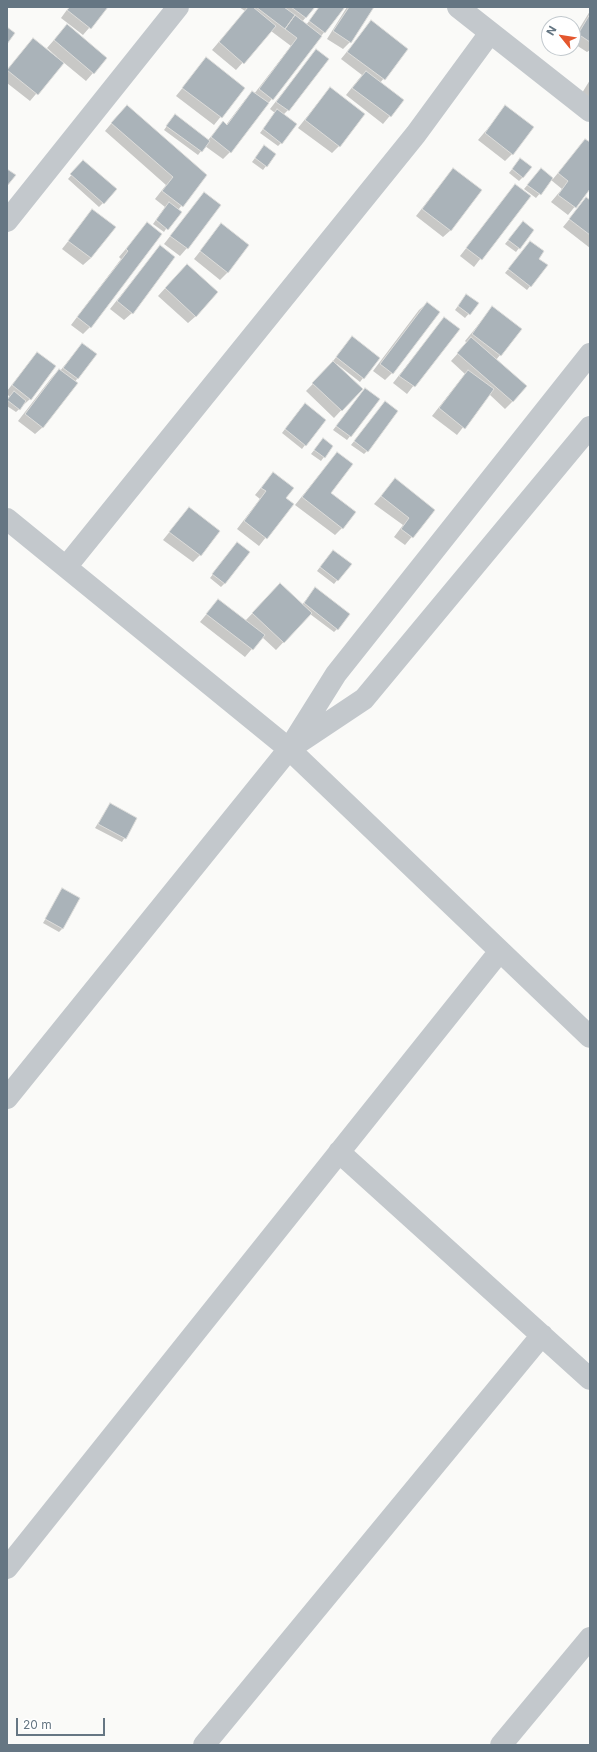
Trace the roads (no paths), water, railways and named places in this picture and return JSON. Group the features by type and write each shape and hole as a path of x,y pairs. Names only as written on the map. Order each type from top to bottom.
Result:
{"street":[{"path":"7,221 178,7"},
{"path":"458,7 590,111"},
{"path":"66,567 416,134 490,33"},
{"path":"7,1098 289,749 336,674 590,354"},
{"path":"289,749 364,700 590,427"},
{"path":"7,519 289,749 590,1037"},
{"path":"7,1568 500,951"},
{"path":"339,1152 590,1379"},
{"path":"204,1745 542,1336"},
{"path":"501,1745 590,1638"}]}
